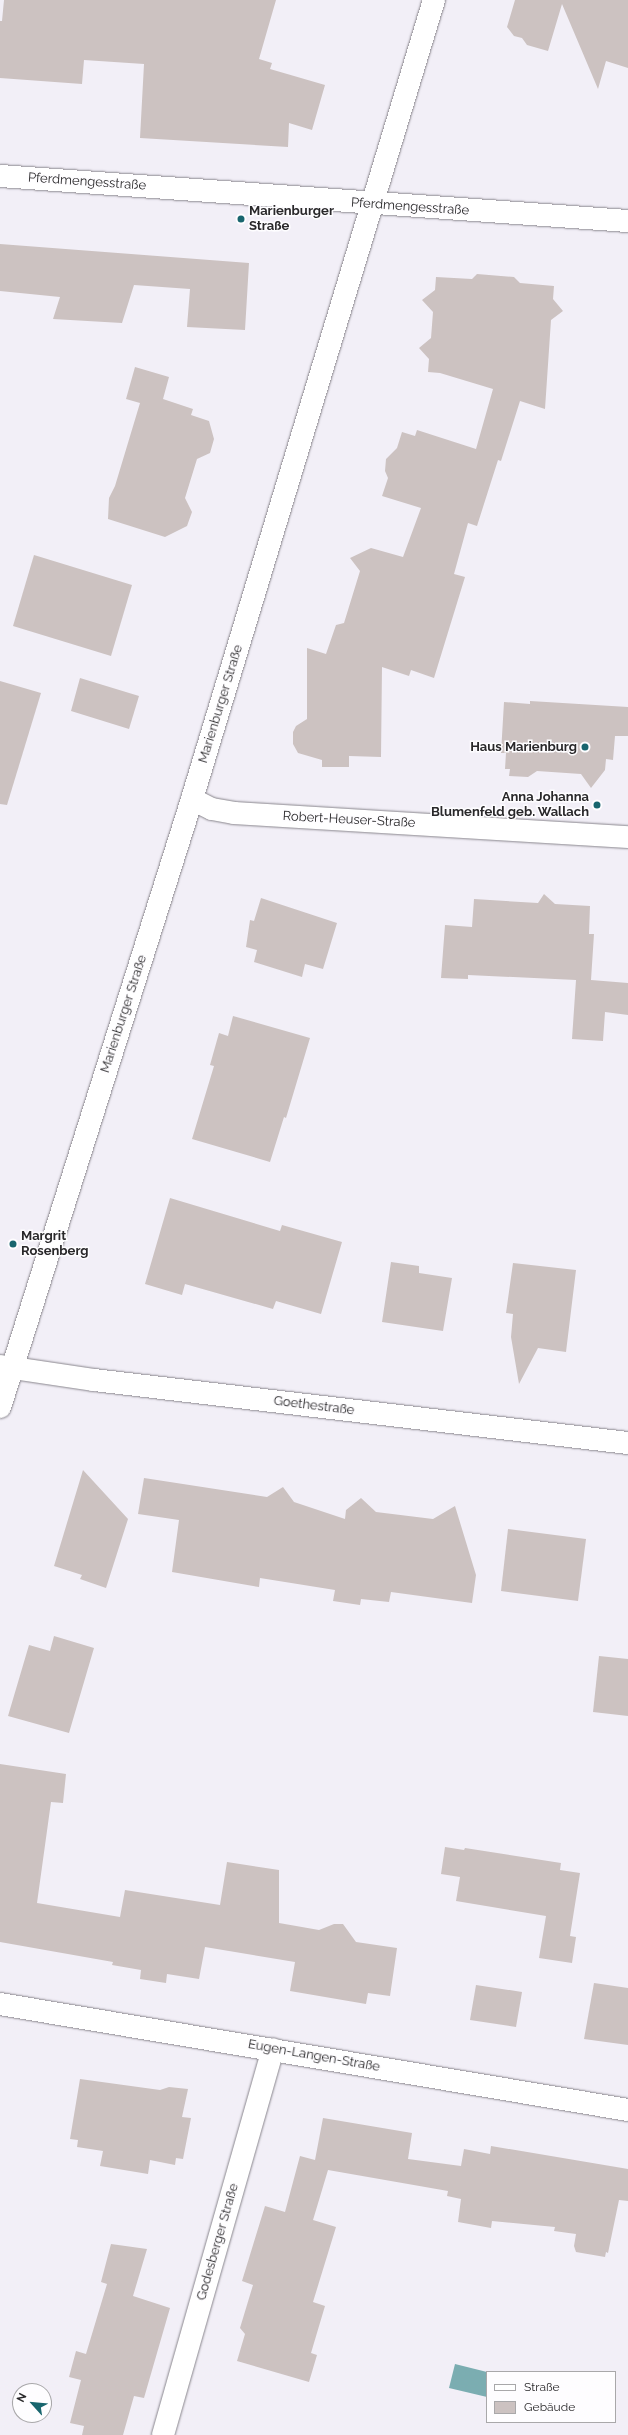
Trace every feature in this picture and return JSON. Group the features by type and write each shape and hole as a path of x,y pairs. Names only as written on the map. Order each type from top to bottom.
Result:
{"street":[{"name":"Marienburger Straße","path":"0,1407 6,1367 192,799 374,204 434,0"},
{"name":"Pferdmengesstraße","path":"0,176 628,221"},
{"name":"Robert-Heuser-Straße","path":"192,799 212,809 234,813 628,837"},
{"name":"Goethestraße","path":"6,1367 628,1443"},
{"name":"Eugen-Langen-Straße","path":"0,2004 628,2110"},
{"name":"Godesberger Straße","path":"163,2435 273,2049"}],"water":[{"path":"455,2364 486,2372 486,2397 449,2388"}],"building":[{"path":"4,0 276,0 259,59 272,63 270,69 325,85 312,130 289,123 288,147 140,138 144,64 84,60 82,84 0,78 0,21 2,21"},
{"path":"515,0 628,0 628,68 606,61 598,89 562,4 548,51 527,45 522,38 514,36 507,27"},
{"path":"0,244 249,263 245,330 187,327 190,289 134,285 122,323 53,319 60,297 0,291"},
{"path":"477,274 514,277 520,283 554,286 553,299 563,311 551,320 545,409 520,401 501,461 498,460 477,526 468,523 454,574 465,577 434,678 411,670 409,676 382,667 381,757 349,756 349,767 322,767 322,760 298,753 293,744 293,732 296,726 307,719 307,648 326,654 336,625 344,623 360,571 350,558 371,548 403,557 421,508 382,496 388,478 385,471 386,459 397,448 402,432 415,436 417,430 476,449 493,389 440,373 428,372 429,359 419,348 431,338 433,312 422,300 435,290 436,277 472,279"},
{"path":"135,367 169,377 163,399 193,409 191,415 209,421 214,439 210,453 197,459 185,498 192,512 187,526 165,537 108,519 109,498 115,486 140,403 126,399"},
{"path":"34,555 132,585 111,656 13,626"},
{"path":"80,678 139,696 129,729 71,711"},
{"path":"0,681 41,693 7,805 0,804"},
{"path":"530,701 628,707 628,736 615,736 613,760 606,759 605,770 591,788 581,774 537,771 528,777 509,776 510,769 505,769 506,753 501,753 504,702 530,704"},
{"path":"544,894 555,904 590,906 589,934 594,934 591,980 628,983 628,1015 605,1012 603,1041 572,1039 576,980 468,975 468,979 441,978 445,925 472,927 474,899 538,903"},
{"path":"261,898 337,923 323,969 305,964 302,977 254,962 257,950 246,947 250,920 254,921"},
{"path":"233,1016 310,1038 286,1118 284,1117 270,1162 192,1139 214,1066 210,1065 219,1033 228,1036"},
{"path":"170,1198 280,1231 282,1225 342,1242 321,1314 276,1301 273,1309 185,1284 182,1295 145,1284"},
{"path":"391,1262 419,1266 419,1273 452,1278 443,1331 382,1322"},
{"path":"513,1263 576,1270 566,1352 538,1348 519,1384 511,1337 513,1314 506,1313"},
{"path":"83,1470 128,1519 106,1588 80,1579 82,1575 54,1566"},
{"path":"144,1478 267,1497 283,1487 294,1502 345,1519 346,1510 361,1498 376,1512 433,1519 455,1506 476,1575 472,1603 391,1592 389,1602 361,1599 360,1605 333,1601 335,1590 260,1578 259,1587 172,1572 179,1520 138,1514"},
{"path":"508,1529 586,1539 578,1601 501,1591"},
{"path":"54,1636 94,1648 69,1733 8,1716 29,1645 50,1651"},
{"path":"599,1656 628,1659 628,1716 593,1712"},
{"path":"0,1764 66,1774 63,1803 51,1802 37,1903 120,1917 125,1890 220,1905 227,1862 279,1870 279,1923 319,1930 334,1924 343,1924 356,1942 397,1948 390,1996 368,1993 366,2004 290,1991 295,1962 205,1947 199,1979 167,1974 166,1983 140,1979 141,1970 112,1965 113,1962 0,1942"},
{"path":"445,1847 464,1850 465,1848 561,1863 560,1870 580,1873 570,1936 576,1937 572,1963 539,1958 546,1916 456,1901 460,1877 441,1874"},
{"path":"594,1983 628,1988 628,2045 584,2039"},
{"path":"476,1985 522,1992 516,2027 470,2020"},
{"path":"80,2079 160,2090 169,2087 188,2089 182,2117 191,2118 183,2159 176,2158 175,2165 150,2160 148,2174 100,2166 103,2151 77,2147 78,2140 70,2139"},
{"path":"323,2118 412,2133 408,2159 461,2166 464,2149 490,2154 491,2146 628,2169 628,2201 619,2200 608,2253 606,2252 605,2257 576,2252 574,2246 576,2234 554,2231 555,2227 492,2221 491,2228 458,2222 461,2199 447,2196 448,2191 328,2170 313,2220 336,2227 313,2302 325,2306 311,2353 317,2355 309,2382 237,2361 245,2334 240,2328 253,2285 242,2281 265,2206 285,2212 300,2156 315,2160"},
{"path":"111,2244 147,2249 133,2296 170,2308 144,2398 134,2396 123,2435 82,2435 84,2426 70,2423 81,2380 69,2377 76,2351 86,2354 107,2284 101,2282"}],"place":[{"name":"Marienburger Straße","path":"241,219"},
{"name":"Haus Marienburg","path":"585,747"},
{"name":"Anna Johanna Blumenfeld geb. Wallach","path":"597,805"},
{"name":"Margrit Rosenberg","path":"13,1244"}]}
